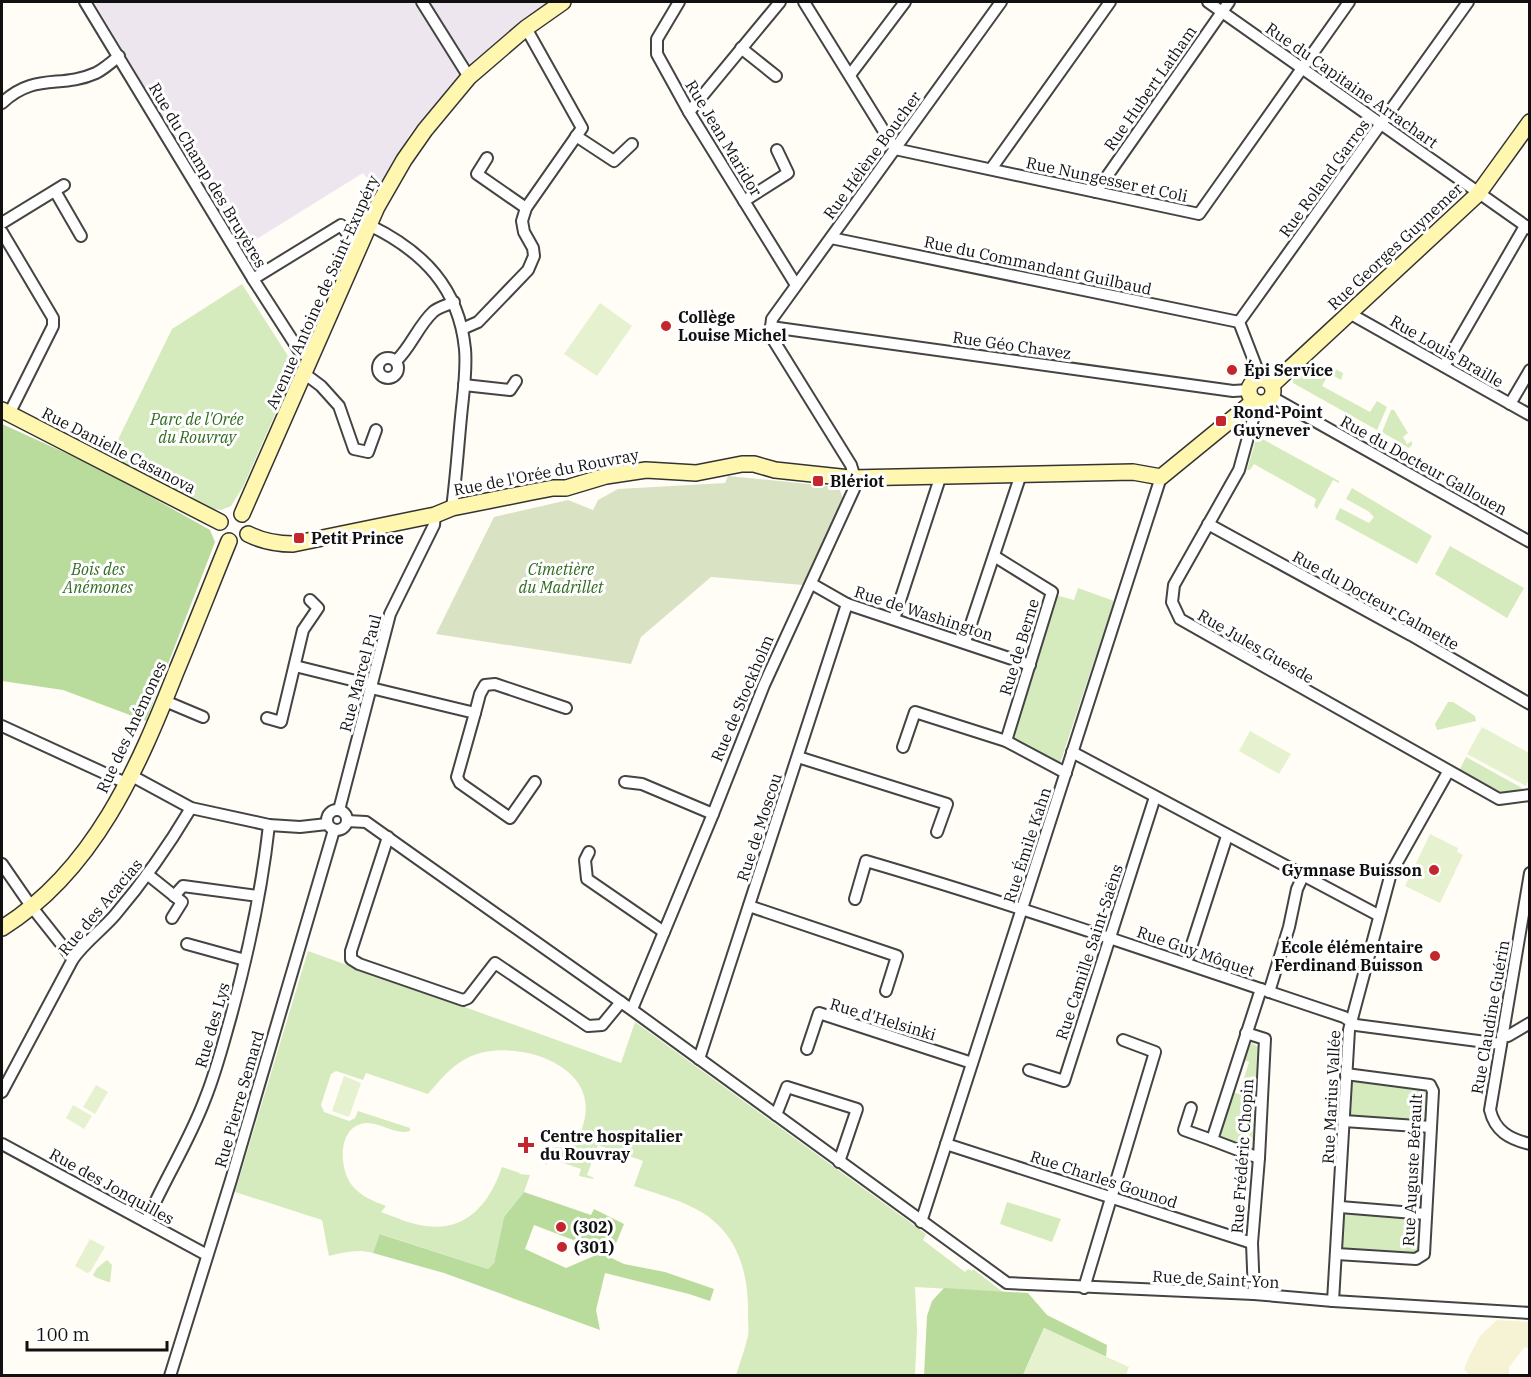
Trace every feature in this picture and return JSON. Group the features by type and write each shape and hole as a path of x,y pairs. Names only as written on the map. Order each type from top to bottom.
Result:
{"street":[{"name":"Rue du Champ des Bruyères","path":"85,2 253,279 300,352 311,358"},
{"path":"422,2 469,77"},
{"name":"Avenue Antoine de Saint-Exupéry","path":"242,514 369,225 404,160 424,130 469,77 526,28 563,2"},
{"name":"Rue Jean Maridor","path":"679,2 657,39 657,54 689,112 796,285"},
{"path":"689,112 780,2"},
{"path":"804,2 895,149"},
{"path":"850,75 905,2"},
{"name":"Rue Hélène Boucher","path":"771,327 772,319 796,285 1001,2"},
{"path":"991,169 1110,2"},
{"name":"Rue du Capitaine Arrachart","path":"1208,2 1527,227"},
{"name":"Rue Hubert Latham","path":"1096,192 1229,2"},
{"name":"Rue Nungesser et Coli","path":"895,149 1199,214 1349,2"},
{"name":"Rue Roland Garros","path":"1239,322 1468,2"},
{"path":"462,329 478,322 528,270 534,256 522,221 526,208 582,128 526,28"},
{"path":"741,48 776,76"},
{"path":"2,103 15,91 29,85 96,73 119,56"},
{"name":"Rue Georges Guynemer","path":"1262,393 1478,194 1530,122"},
{"path":"576,135 614,161 632,144"},
{"path":"744,201 788,173 777,150"},
{"path":"487,158 477,174 526,208"},
{"path":"2,223 59,188 81,236"},
{"path":"253,279 341,225 354,243 360,246"},
{"path":"369,225 411,251 440,277 454,302 462,329 465,351 464,385 452,508"},
{"path":"1444,366 1527,227"},
{"path":"2,232 53,318 53,326 5,412"},
{"name":"Rue du Commandant Guilbaud","path":"831,238 1239,322"},
{"path":"396,361 406,351 434,310 454,302"},
{"name":"Rue Louis Braille","path":"1349,313 1530,415"},
{"path":"771,327 774,341 851,465 855,478 1133,472 1161,477 1262,393 1239,322"},
{"name":"Rue Géo Chavez","path":"771,327 1262,393"},
{"path":"1510,404 1530,370"},
{"path":"304,374 321,386 339,406 354,449 368,453 376,430"},
{"path":"464,385 510,390 516,381"},
{"name":"Rue Jules Guesde","path":"1262,393 1239,470 1173,585 1172,602 1180,619 1499,799 1530,795"},
{"name":"Rue du Docteur Gallouen","path":"1262,393 1530,542"},
{"name":"Rue Danielle Casanova","path":"5,412 220,522"},
{"name":"Rue de l'Orée du Rouvray","path":"248,534 260,540 293,544 435,515 452,508 553,488 566,488 606,476 646,470 696,473 742,464 754,464 775,470 855,478"},
{"path":"965,642 1021,474"},
{"path":"894,619 941,475"},
{"name":"Rue Émile Kahn","path":"921,1222 1161,477"},
{"name":"Rue de Stockholm","path":"632,1009 764,685 854,489 855,478"},
{"path":"230,513 242,514 249,523 248,534 239,541 229,541 220,532 220,522 230,513"},
{"name":"Rue Marcel Paul","path":"339,810 390,614 434,525 435,515"},
{"name":"Rue du Docteur Calmette","path":"1208,524 1411,635 1530,704"},
{"name":"Rue des Anémones","path":"2,928 59,881 91,844 130,780 165,701 229,541"},
{"name":"Rue de Berne","path":"994,556 1052,592 1006,741"},
{"name":"Rue de Washington","path":"812,584 847,604 1030,665"},
{"path":"267,718 281,722 303,630 318,608 310,600"},
{"name":"Rue de Moscou","path":"699,1059 847,604"},
{"path":"295,666 475,713"},
{"path":"535,782 510,818 460,783 457,777 480,694 485,685 495,684 566,708"},
{"path":"165,701 203,717"},
{"path":"903,747 915,712 1006,741 1066,773"},
{"path":"2,726 191,807 269,825 300,827 344,828 347,821 344,813 333,810 328,814 330,827"},
{"path":"1072,752 1378,915"},
{"path":"798,757 947,804 937,832"},
{"name":"Rue Marius Vallée","path":"1334,1301 1350,1022 1391,873 1448,772"},
{"path":"625,782 642,784 713,814"},
{"name":"Rue Camille Saint-Saëns","path":"1029,1070 1064,1081 1155,797"},
{"name":"Rue des Acacias","path":"2,1092 73,959 80,949 115,916 166,850 191,807"},
{"path":"347,821 366,822 632,1009"},
{"name":"Rue des Lys","path":"146,1222 186,1145 206,1098 245,960 266,859 269,825"},
{"name":"Rue Pierre Semard","path":"170,1376 309,920 330,827"},
{"path":"1186,963 1227,836"},
{"path":"388,837 351,951 351,959 359,964 463,1000 468,998 495,963 588,1026 602,1025 621,1002"},
{"path":"589,852 585,860 587,879 664,932"},
{"name":"Rue Guy Môquet","path":"855,899 866,861 1110,937 1344,1017 1356,1025 1373,1029 1501,1040"},
{"path":"2,864 31,906 73,959"},
{"name":"Rue Claudine Guérin","path":"1530,873 1490,1099 1492,1120 1500,1132 1517,1141 1530,1144"},
{"path":"147,874 182,902 172,918"},
{"path":"1212,1140 1246,1033 1289,927 1297,890 1303,876"},
{"path":"174,896 183,886 258,896"},
{"path":"749,906 897,956 886,991"},
{"path":"188,944 245,960"},
{"name":"Rue de Saint-Yon","path":"632,1009 1007,1283 1254,1294 1530,1312"},
{"name":"Rue d'Helsinki","path":"807,1049 819,1013 972,1063"},
{"path":"1501,1040 1530,1023"},
{"name":"Rue Frédéric Chopin","path":"1246,1033 1265,1039 1252,1243 1254,1294"},
{"path":"1084,1288 1155,1052 1123,1040"},
{"name":"Rue Auguste Bérault","path":"1337,1254 1416,1259 1424,1254 1433,1091 1430,1085 1346,1074"},
{"path":"776,1115 787,1087 857,1109 839,1162"},
{"path":"1191,1108 1184,1130 1259,1158"},
{"path":"1344,1121 1431,1127"},
{"name":"Rue des Jonquilles","path":"2,1144 207,1255"},
{"name":"Rue Charles Gounod","path":"946,1144 1252,1243"},
{"path":"1340,1208 1426,1214"}],"shaded area":[{"path":"94,2 548,2 477,58 411,132 377,191 363,173 244,247 178,143"},
{"path":"1497,1320 1529,1322 1529,1348 1525,1347 1509,1367 1509,1374 1513,1375 1469,1375 1464,1369 1470,1355 1480,1336"}],"green space":[{"name":"Parc de l'Orée du Rouvray","path":"242,284 293,364 294,371 243,487 231,506 221,510 209,508 109,458 172,329"},
{"path":"600,303 632,326 597,376 564,354"},
{"path":"1304,369 1335,369 1343,373 1341,380 1329,373 1322,386 1370,412 1377,401 1387,407 1377,430 1293,383 1293,380"},
{"path":"1391,410 1394,410 1408,433 1403,437 1407,444 1412,441 1409,448 1382,432"},
{"name":"Bois des Anémones","path":"2,424 103,470 210,530 215,542 146,721 63,690 2,681"},
{"path":"1257,436 1339,483 1333,480 1317,509 1314,506 1316,499 1254,464 1250,470 1247,470"},
{"name":"Cimetière du Madrillet","path":"728,476 839,487 843,499 803,585 711,577 641,637 631,664 436,634 494,517 568,500 593,510 598,500 618,489 725,483"},
{"path":"1352,488 1432,536 1417,564 1335,519 1340,508 1369,523 1374,517 1368,511 1346,499"},
{"path":"1450,546 1524,588 1507,618 1435,574"},
{"path":"1078,588 1114,601 1060,763 1011,737 1055,595 1074,600"},
{"path":"1448,702 1453,702 1475,716 1476,721 1437,730 1435,724"},
{"path":"1482,727 1529,753 1529,779 1526,786 1467,754"},
{"path":"1250,731 1291,754 1279,774 1239,751"},
{"path":"1466,757 1522,790 1500,794 1459,771"},
{"name":"Gymnase Buisson","path":"1430,834 1458,848 1457,852 1463,855 1440,903 1405,886"},
{"path":"308,951 621,1063 635,1022 926,1234 923,1240 965,1272 973,1269 1003,1292 915,1287 917,1330 915,1375 736,1375 748,1336 747,1287 740,1259 726,1234 716,1223 695,1208 634,1186 643,1161 598,1145 587,1175 593,1179 579,1176 581,1169 549,1158 546,1165 544,1158 549,1148 569,1145 577,1138 583,1125 586,1104 581,1087 569,1073 554,1062 515,1051 495,1051 469,1057 450,1071 428,1094 366,1073 363,1080 336,1071 331,1074 321,1105 324,1112 349,1121 355,1118 358,1111 410,1128 410,1131 404,1132 373,1124 361,1124 348,1134 343,1151 347,1177 358,1192 386,1206 381,1212 408,1222 440,1227 453,1224 465,1219 484,1203 502,1167 519,1174 530,1175 524,1192 504,1217 494,1263 488,1269 381,1234 373,1253 356,1251 329,1256 322,1220 235,1192"},
{"path":"1252,1043 1260,1048 1253,1150 1221,1139 1219,1134 1233,1092 1239,1094 1249,1062 1243,1060"},
{"path":"344,1076 361,1083 349,1117 332,1111"},
{"path":"1352,1079 1428,1087 1428,1123 1349,1118"},
{"path":"96,1085 108,1092 95,1114 83,1107"},
{"path":"73,1105 92,1116 84,1129 66,1118"},
{"path":"524,1192 591,1215 594,1209 624,1224 614,1248 589,1246 534,1225 525,1249 566,1268 601,1253 624,1264 665,1272 714,1289 710,1301 605,1273 596,1310 600,1330 444,1273 373,1253 380,1234 488,1269 494,1263 504,1217"},
{"path":"1007,1202 1061,1219 1052,1242 1000,1224"},
{"path":"1345,1211 1423,1217 1420,1253 1418,1256 1342,1250"},
{"path":"90,1239 105,1247 90,1272 87,1273 75,1266"},
{"path":"107,1260 112,1265 110,1282 93,1275 97,1268"},
{"path":"944,1288 1028,1293 1047,1315 1107,1345 1106,1357 1044,1328 1023,1375 924,1376 927,1316 932,1301"},
{"path":"1044,1328 1129,1367 1126,1375 1023,1375"}],"place":[{"name":"Collège Louise Michel","path":"666,326"},
{"name":"Épi Service","path":"1232,370"},
{"name":"Rond-Point Guynever","path":"1221,421"},
{"name":"Blériot","path":"818,481"},
{"name":"Petit Prince","path":"299,538"},
{"name":"Gymnase Buisson","path":"1434,870"},
{"name":"École élémentaire Ferdinand Buisson","path":"1435,956"},
{"name":"Centre hospitalier du Rouvray","path":"526,1145"},
{"name":"(302)","path":"561,1227"},
{"name":"(301)","path":"562,1247"}]}
